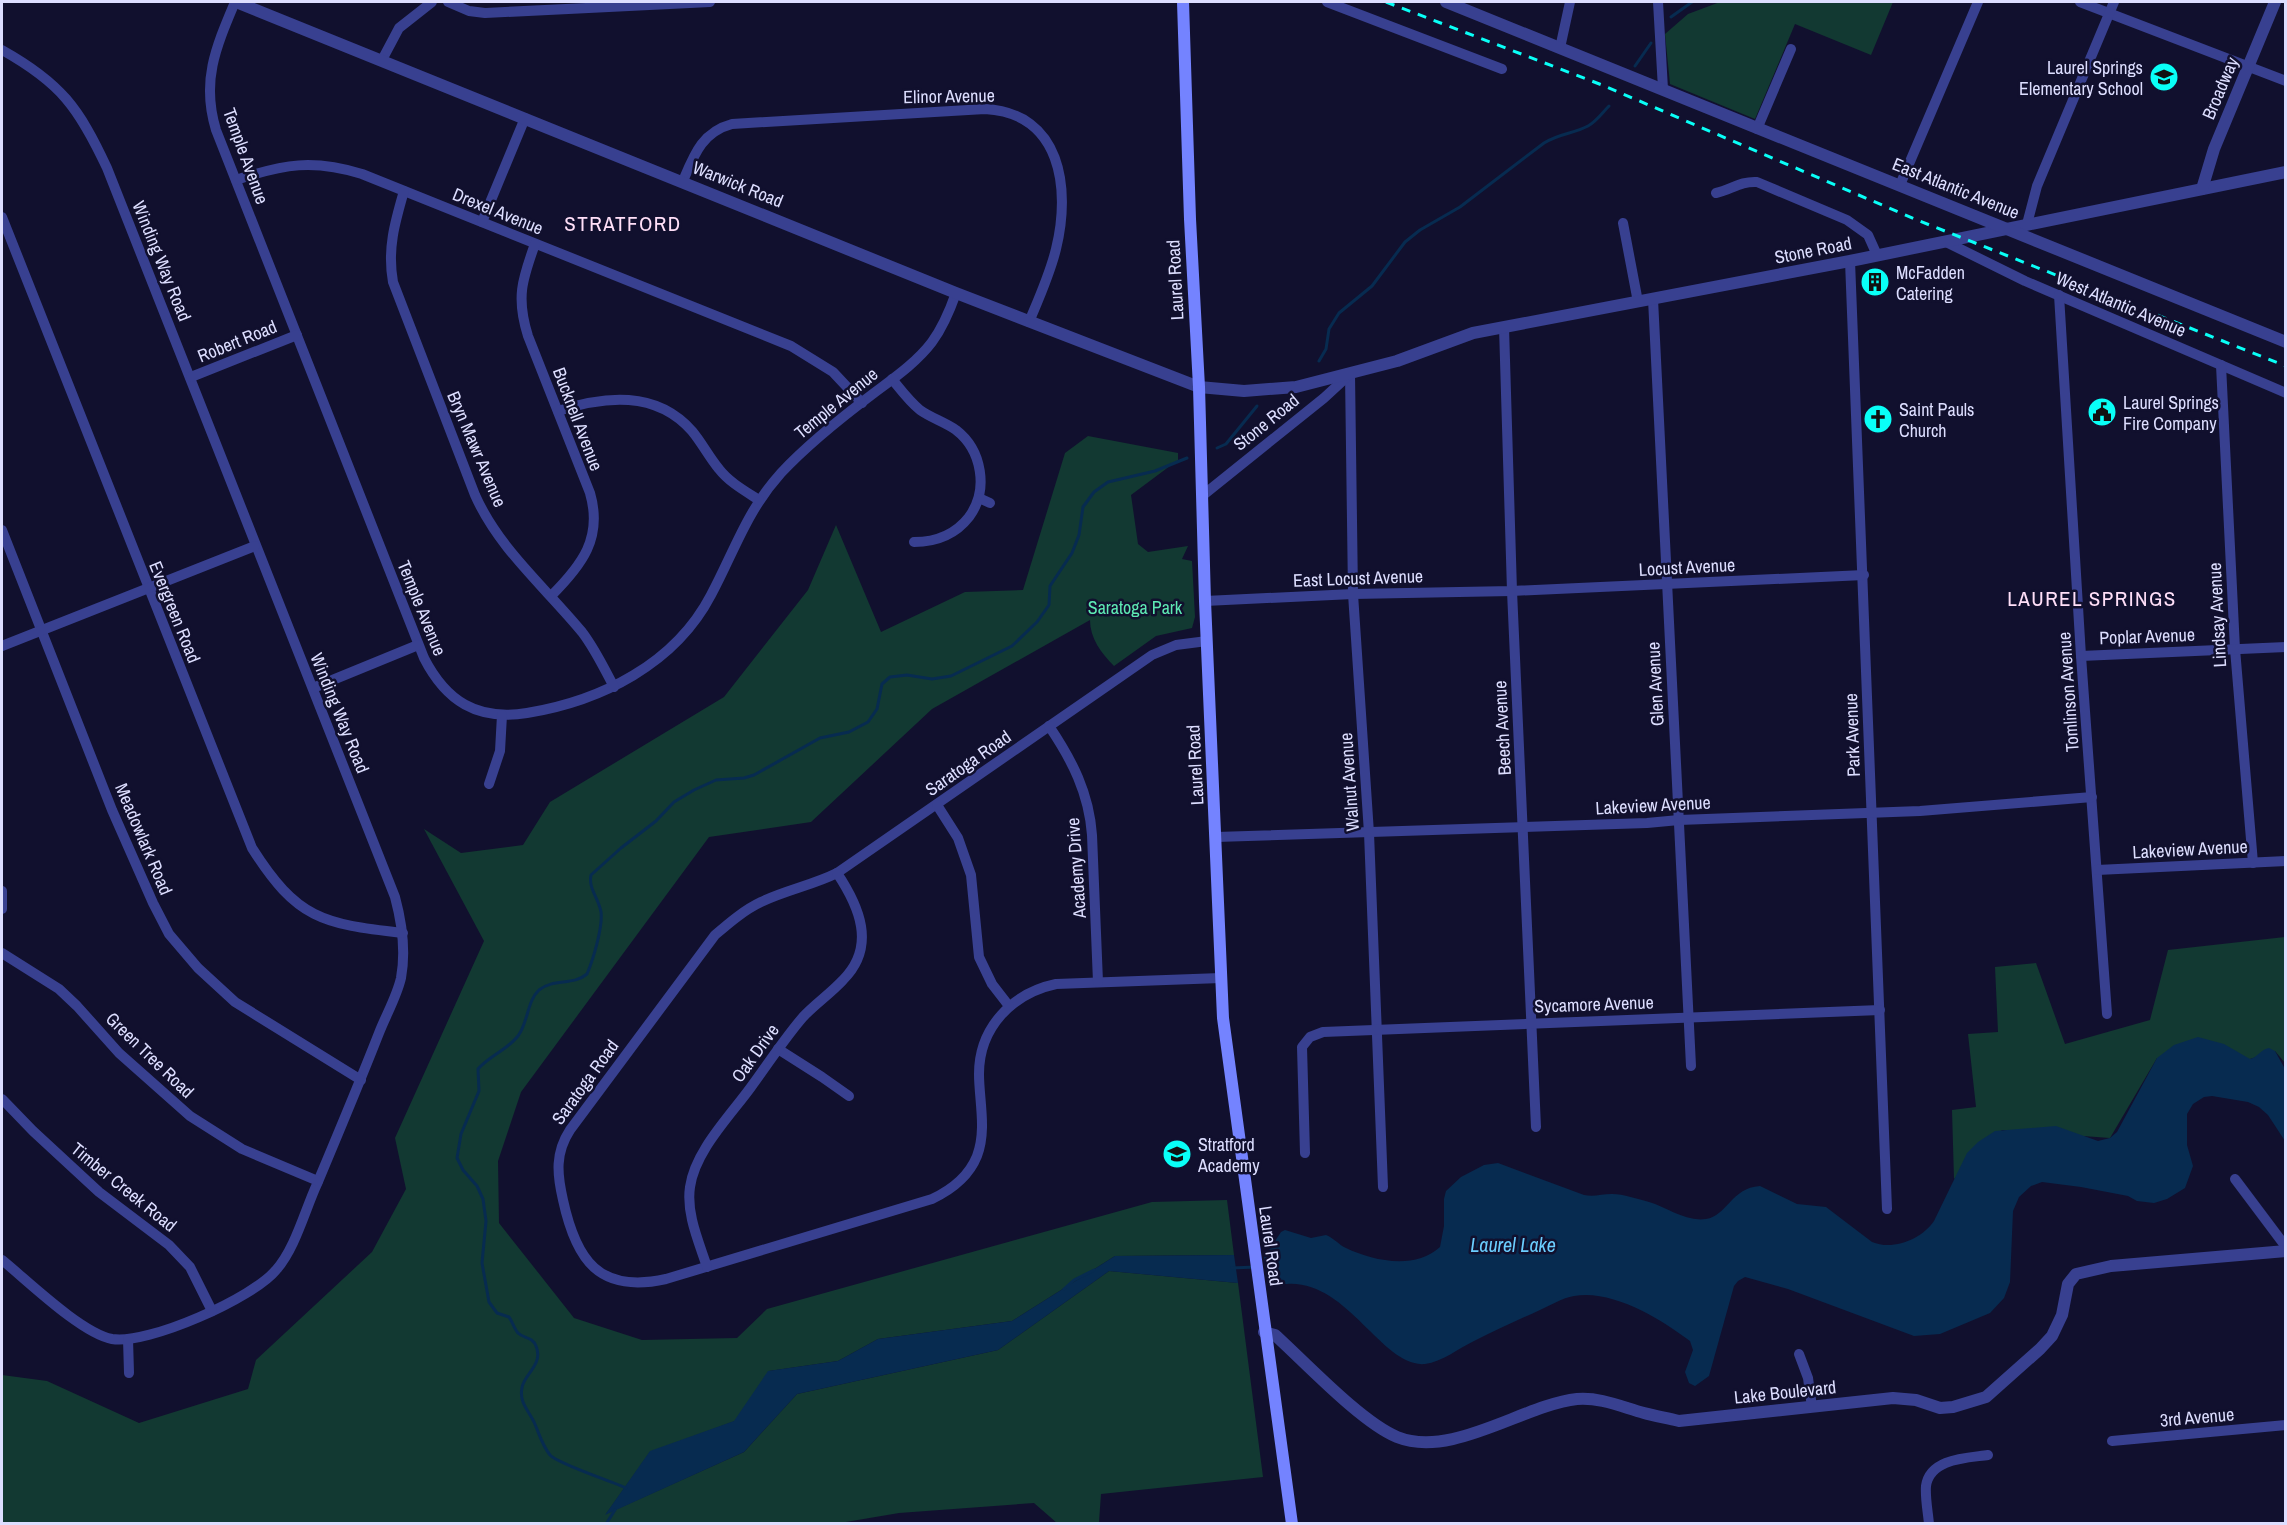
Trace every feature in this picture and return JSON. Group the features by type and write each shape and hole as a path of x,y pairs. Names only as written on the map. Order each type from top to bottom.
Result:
{"main road":[{"name":"Laurel Road","path":"1183,2 1190,219 1199,387 1205,601 1224,1031 1292,1524"}],"street":[{"name":"Warwick Road","path":"235,2 1029,322 1199,387 1229,390"},
{"name":"Temple Avenue","path":"235,2 213,56 209,92 216,130 418,645 438,681 452,695 470,707 502,715 558,708 614,687 662,654 693,622 710,597 734,543 759,500 775,480 804,450 892,379 932,343 956,293"},
{"path":"382,60 399,28 432,2"},
{"path":"448,2 462,9 484,13 710,2"},
{"path":"1327,2 1502,69"},
{"name":"East Atlantic Avenue","path":"1446,2 2286,342"},
{"path":"1560,48 1570,2"},
{"path":"1658,2 1663,88"},
{"path":"1900,185 1978,2"},
{"path":"2080,2 2286,81"},
{"path":"2028,224 2037,186 2114,2"},
{"name":"Broadway","path":"2202,189 2214,149 2275,2"},
{"path":"1756,129 1791,49"},
{"name":"Winding Way Road","path":"2,50 54,85 88,128 107,168 396,897 403,933 400,978 361,1080 285,1259 275,1272 251,1291 212,1311 159,1332 128,1339 113,1339 97,1334 66,1312 2,1260"},
{"name":"Elinor Avenue","path":"683,181 695,152 704,139 716,130 732,124 985,109 1015,114 1044,137 1054,153 1059,172 1061,225 1057,246 1029,322"},
{"path":"482,222 525,118"},
{"name":"Drexel Avenue","path":"236,180 275,169 305,165 326,165 362,174 791,346 833,372 862,403"},
{"name":"Stone Road","path":"1229,390 1296,387 1397,361 1473,333 1850,261 2286,172"},
{"path":"1716,193 1744,182 1757,182 1847,219 1868,235 1877,255"},
{"name":"Bryn Mawr Avenue","path":"404,191 389,251 396,294 482,511 504,544 591,644 614,687"},
{"path":"1964,211 1968,236"},
{"name":"Evergreen Road","path":"2,217 7,246 252,848 270,876 290,898 309,912 336,923 403,933"},
{"path":"1623,223 1638,302"},
{"name":"West Atlantic Avenue","path":"1944,241 2059,295 2286,393"},
{"name":"Bucknell Avenue","path":"535,244 521,285 521,314 590,493 594,523 585,556 573,573 551,596"},
{"name":"Park Avenue","path":"1850,261 1887,1209"},
{"name":"Tomlinson Avenue","path":"2059,295 2081,656 2108,1014"},
{"name":"Glen Avenue","path":"1653,299 1691,1066"},
{"name":"Beech Avenue","path":"1504,327 1512,591 1536,1127"},
{"name":"Robert Road","path":"191,377 297,335"},
{"name":"Lindsay Avenue","path":"2221,365 2235,649 2253,863"},
{"name":"Stone Road","path":"1202,496 1324,398 1350,374"},
{"name":"Walnut Avenue","path":"1350,374 1353,594 1370,833 1383,1187"},
{"path":"892,379 918,408 956,431 969,443 980,469 979,498 967,520 950,535 932,542 914,542"},
{"path":"558,411 581,404 616,399 635,399 655,405 683,423 724,475 759,500"},
{"path":"979,498 990,503"},
{"name":"Meadowlark Road","path":"2,530 112,810 169,934 198,968 235,1002 361,1080"},
{"path":"2,646 255,546"},
{"name":"Locust Avenue","path":"1512,591 1864,575"},
{"name":"East Locust Avenue","path":"1205,601 1353,594 1512,591"},
{"name":"Saratoga Road","path":"1207,641 1176,645 1152,655 837,873 816,883 761,902 737,917 715,935 570,1130 559,1151 558,1173 570,1229 583,1257 594,1268 616,1279 638,1283 666,1279 924,1203 951,1189 969,1171 979,1150 982,1129 979,1076 981,1056 993,1027 1009,1006 1026,994 1048,986 1221,978"},
{"path":"313,688 418,645"},
{"name":"Poplar Avenue","path":"2081,656 2286,647"},
{"path":"489,784 500,751 502,715"},
{"name":"Academy Drive","path":"1049,726 1072,761 1088,804 1092,835 1098,982"},
{"name":"Lakeview Avenue","path":"1216,837 1524,828 1871,813 2092,797"},
{"path":"937,805 958,838 971,874 977,948 982,966 1009,1006"},
{"name":"Lakeview Avenue","path":"2097,870 2286,861"},
{"name":"Oak Drive","path":"707,1267 690,1205 690,1188 694,1172 705,1149 807,1012 844,980 858,954 861,939 860,914 852,896 837,873"},
{"path":"2,891 2,909"},
{"name":"Green Tree Road","path":"2,953 59,989 77,1005 125,1059 190,1116 242,1149 318,1181"},
{"name":"Sycamore Avenue","path":"1305,1153 1302,1047 1310,1037 1323,1032 1880,1010"},
{"path":"778,1049 849,1096"},
{"name":"Timber Creek Road","path":"2,1098 33,1131 99,1192 170,1245 190,1267 212,1311"},
{"path":"2235,1179 2286,1249"},
{"name":"Lake Boulevard","path":"1264,1332 1275,1335 1381,1428 1399,1438 1425,1441 1450,1439 1485,1430 1529,1412 1577,1399 1599,1400 1647,1414 1679,1420 1893,1398 1916,1400 1940,1408 1953,1407 1986,1397 2052,1336 2062,1315 2068,1284 2076,1274 2111,1266 2286,1249"},
{"path":"128,1339 129,1373"},
{"path":"1799,1354 1808,1378 1812,1407"},
{"name":"3rd Avenue","path":"2112,1441 2286,1425"},
{"path":"1929,1524 1926,1485 1934,1471 1954,1460 1988,1455"}],"green space":[{"path":"1720,2 1893,2 1871,55 1795,24 1755,119 1670,84 1665,34 1688,14"},
{"name":"Saratoga Park","path":"1088,436 1178,453 1178,460 1131,495 1138,544 1148,552 1188,546 1182,559 1192,561 1195,617 1192,628 1156,636 1114,666 1097,645 1090,627 1090,620 932,709 811,822 709,837 521,1092 498,1161 499,1223 574,1318 642,1340 737,1338 767,1309 1152,1202 1227,1200 1234,1255 1115,1256 1012,1321 878,1339 838,1361 769,1371 735,1421 650,1452 606,1514 744,1452 797,1394 998,1350 1109,1271 1238,1283 1263,1477 1101,1494 1099,1522 1094,1524 1057,1523 1034,1503 899,1513 834,1524 2,1523 2,1375 47,1381 139,1423 248,1389 256,1360 372,1252 406,1189 395,1138 484,941 424,829 461,853 523,845 550,802 724,697 808,590 836,525 881,632 965,592 1023,590 1065,453"},
{"path":"2285,937 2285,1063 2275,1051 2250,1059 2157,1058 2110,1138 2002,1130 1954,1179 1952,1110 1976,1107 1968,1034 1998,1032 1995,967 2036,963 2065,1044 2150,1020 2168,950"}],"water":[{"name":"Laurel Lake","path":"2198,1037 2224,1044 2250,1059 2269,1048 2275,1051 2285,1069 2285,1141 2268,1115 2259,1107 2248,1102 2212,1096 2204,1097 2193,1104 2187,1114 2187,1145 2193,1166 2185,1188 2167,1199 2154,1203 2081,1187 2042,1182 2031,1186 2019,1197 2013,1211 2010,1282 2004,1298 1990,1313 1940,1334 1914,1336 1788,1289 1745,1277 1734,1286 1709,1376 1695,1386 1689,1383 1685,1372 1693,1350 1690,1341 1651,1315 1620,1301 1604,1297 1589,1295 1565,1298 1482,1337 1444,1358 1425,1364 1409,1362 1394,1353 1328,1295 1309,1286 1285,1284 1270,1287 1264,1258 1281,1232 1285,1230 1311,1238 1326,1235 1357,1253 1381,1259 1406,1261 1430,1254 1440,1247 1446,1191 1461,1177 1484,1165 1498,1163 1584,1195 1626,1196 1698,1219 1713,1217 1742,1192 1760,1186 1797,1204 1826,1207 1872,1242 1889,1245 1906,1242 1922,1233 1934,1221 1967,1153 1978,1142 1995,1131 2056,1126 2098,1141 2110,1138 2117,1132 2157,1058 2174,1045"},
{"path":"1234,1255 1238,1283 1109,1271 998,1350 797,1394 744,1452 605,1515 650,1451 734,1421 768,1371 838,1361 878,1339 1012,1321 1115,1256"}],"waterway":[{"path":"1671,17 1692,2"},
{"path":"1635,66 1651,43"},
{"path":"1319,361 1326,349 1329,329 1339,313 1372,286 1405,242 1420,230 1460,207 1544,143 1588,126 1609,106"},
{"path":"1217,448 1226,444 1257,406"},
{"path":"626,1488 574,1468 550,1455 523,1402 521,1393 523,1383 535,1364 538,1353 532,1341 518,1333 509,1317 497,1313 489,1302 482,1263 486,1221 483,1199 477,1186 463,1170 457,1158 461,1134 479,1091 478,1069 518,1036 532,1000 539,990 551,984 576,980 587,974 597,943 601,918 600,907 590,880 591,875 656,821 674,802 716,780 754,775 820,738 849,732 868,722 877,709 882,684 890,677 907,675 932,679 951,676 1012,646 1037,622 1049,605 1050,586 1072,553 1079,535 1083,507 1094,492 1108,482 1155,471 1187,458"},
{"path":"1232,1268 1255,1267"},
{"path":"1064,1289 1074,1280 1094,1270"},
{"path":"606,1524 615,1510"}],"railway":[{"path":"1386,2 1602,85 1917,220 2286,366"}],"place":[{"name":"Laurel Springs Elementary School","path":"2164,77"},
{"name":"McFadden Catering","path":"1875,282"},
{"name":"Laurel Springs Fire Company","path":"2102,412"},
{"name":"Saint Pauls Church","path":"1878,419"},
{"name":"Stratford Academy","path":"1177,1154"}],"district":[{"name":"STRATFORD","path":"623,223"},
{"name":"LAUREL SPRINGS","path":"2092,598"}]}
